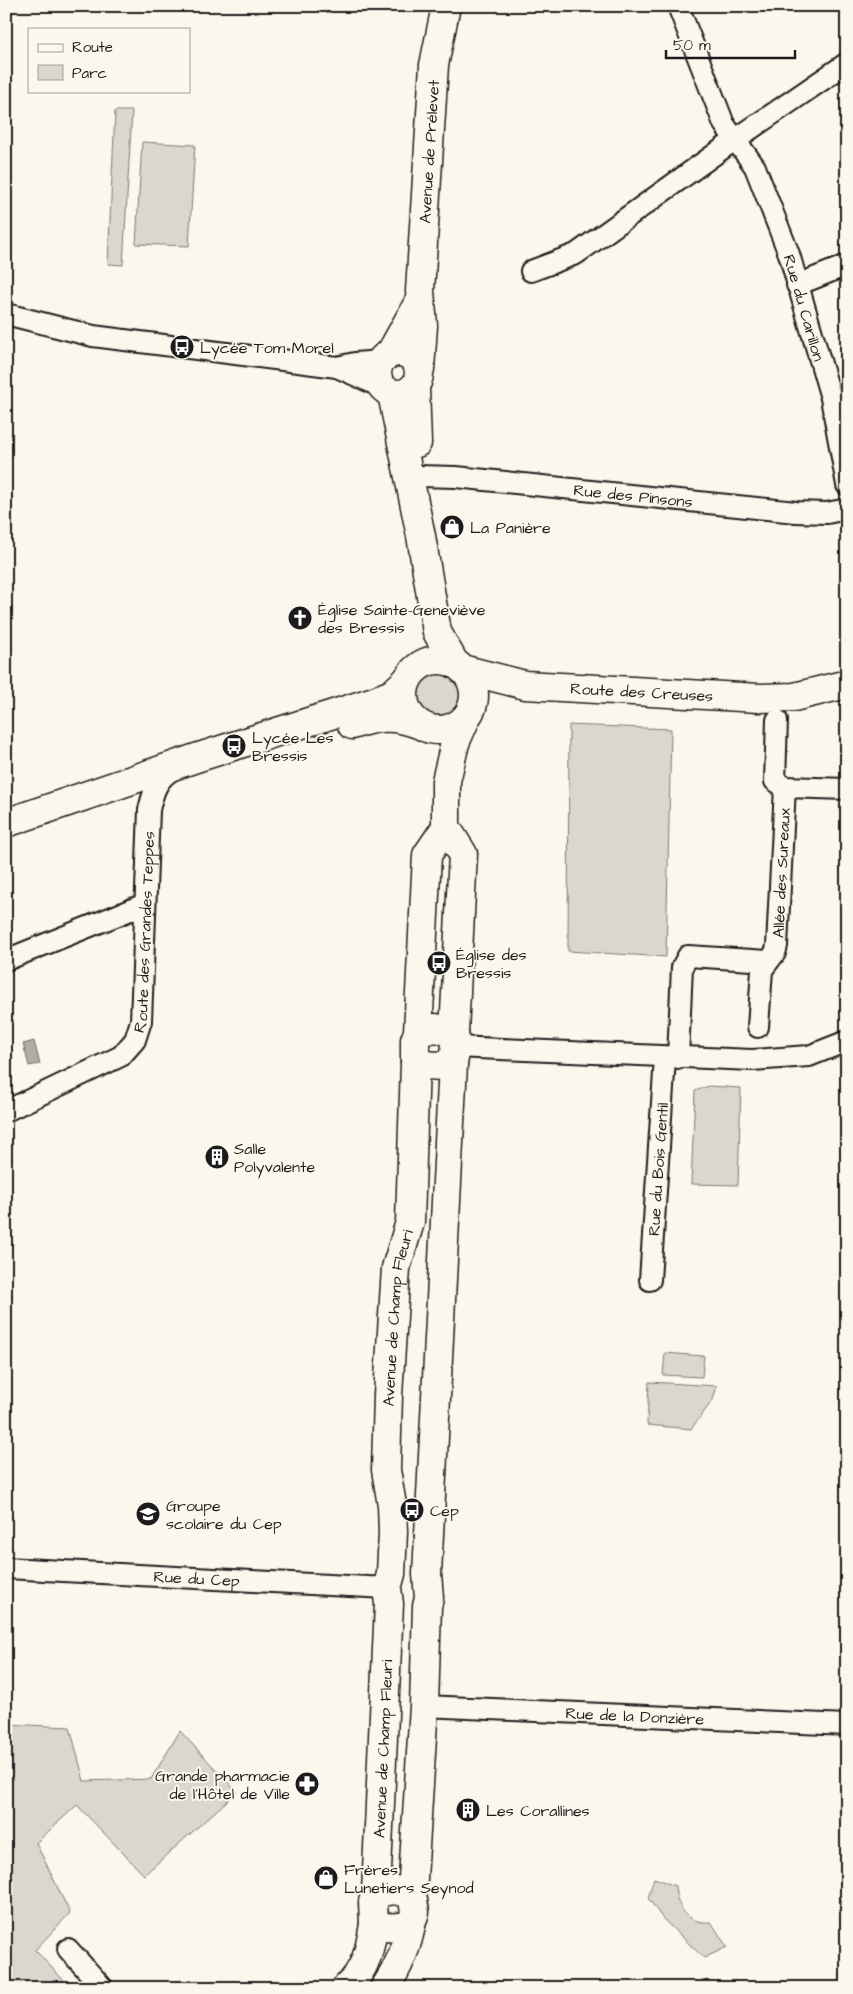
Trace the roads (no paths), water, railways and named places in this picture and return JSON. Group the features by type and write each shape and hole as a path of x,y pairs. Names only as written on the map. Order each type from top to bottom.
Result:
{"street":[{"name":"Avenue de Prélevet","path":"446,6 434,65 420,300 423,326 397,375 430,598 437,632 459,667"},
{"name":"Rue du Carillon","path":"678,6 724,124 755,167 789,254 831,398 847,485"},
{"path":"531,271 576,254 736,139 847,63"},
{"path":"797,285 847,265"},
{"path":"6,314 93,336 397,375"},
{"name":"Avenue de Prélevet","path":"397,375 419,476 421,536"},
{"name":"Rue des Pinsons","path":"419,476 456,477 796,512 827,513 847,509"},
{"name":"Avenue de Prélevet","path":"411,674 425,633 430,598"},
{"path":"6,823 196,758 374,701 392,694 423,664 440,660 459,667 472,684 470,709 455,743 446,781 446,827 463,854 427,1574 429,1590 424,1706 412,1894 415,1912 408,1945 396,1972 385,1988"},
{"name":"Route des Creuses","path":"459,667 525,685 759,698 794,697 847,684"},
{"name":"Route des Creuses","path":"759,698 791,686 847,672"},
{"path":"411,674 404,688 404,704 407,711 423,726 446,781"},
{"name":"Route des Creuses","path":"470,709 525,685"},
{"path":"69,802 177,784 364,720 380,717 400,718 423,726 449,729 470,709"},
{"name":"Allée des Sureaux","path":"758,1026 762,970 776,952 777,946 786,787 775,781 777,720"},
{"path":"154,788 165,774 196,758"},
{"path":"786,787 847,790"},
{"name":"Route des Grandes Teppes","path":"6,1111 121,1056 135,1040 141,1021 149,810 154,788"},
{"name":"Avenue de Champ Fleuri","path":"346,1988 364,1966 371,1946 374,1924 373,1902 376,1893 392,1505 386,1470 388,1395 396,1268 410,1222 415,1040 418,1032 427,855 446,827"},
{"path":"6,960 145,904"},
{"name":"Rue du Bois Gentil","path":"650,1280 682,967 688,956 768,961"},
{"path":"418,1032 435,1028 454,1048 752,1060 809,1056 847,1041"},
{"path":"415,1062 434,1067 454,1048"},
{"name":"Rue du Cep","path":"6,1568 389,1589"},
{"path":"427,1574 409,1570 389,1589 408,1609 427,1606"},
{"name":"Rue de la Donzière","path":"424,1706 847,1725"},
{"path":"376,1893 394,1890 412,1894"},
{"path":"374,1924 392,1929 411,1925"},
{"path":"68,1949 102,1988"}],"place":[{"name":"Lycée Tom Morel","path":"182,347"},
{"name":"La Panière","path":"452,527"},
{"name":"Église Sainte-Geneviève des Bressis","path":"300,618"},
{"name":"Lycée Les Bressis","path":"234,746"},
{"name":"Église des Bressis","path":"439,963"},
{"name":"Salle Polyvalente","path":"217,1157"},
{"name":"Cep","path":"412,1510"},
{"name":"Groupe scolaire du Cep","path":"148,1514"},
{"name":"Grande pharmacie de l'Hôtel de Ville","path":"307,1784"},
{"name":"Les Corallines","path":"468,1810"},
{"name":"Frères Lunetiers Seynod","path":"326,1878"}]}
